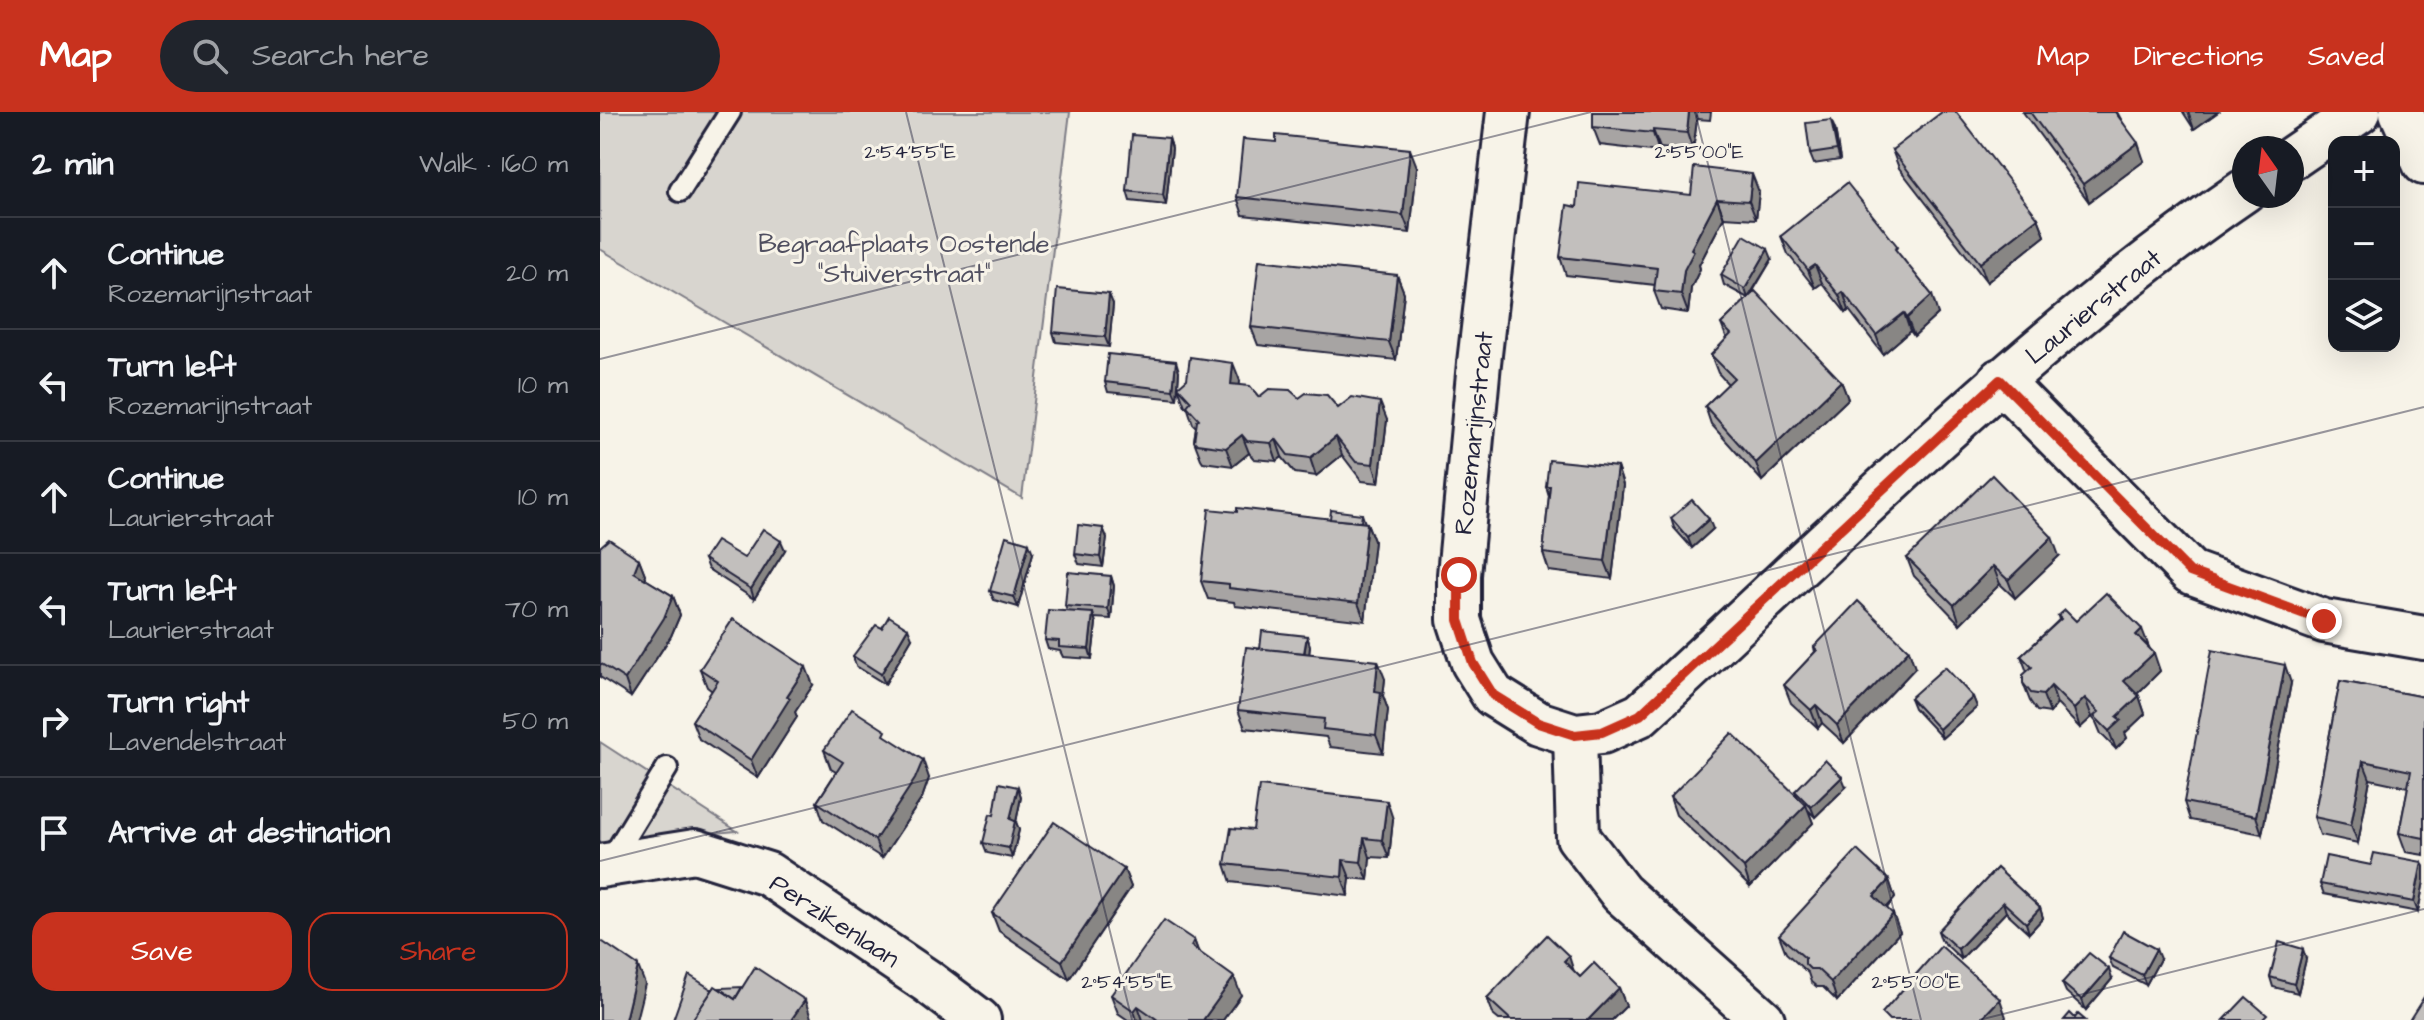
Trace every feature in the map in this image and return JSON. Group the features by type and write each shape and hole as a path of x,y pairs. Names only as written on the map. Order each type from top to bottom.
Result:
{"street":[{"name":"Rozemarijnstraat","path":"1508,112 1470,454 1459,575 1459,620 1473,663 1493,695 1557,729"},
{"path":"2304,150 2359,112"},
{"path":"2401,112 2424,163"},
{"name":"Laurierstraat","path":"1557,729 1602,732 1640,715 2000,380 2186,231 2232,199"},
{"path":"2000,380 2190,572 2324,621 2424,638"},
{"path":"1557,729 1578,837 1621,893 1763,1020"},
{"name":"Perzikenlaan","path":"605,864 695,851 768,874 927,981 979,1020"}],"lane":[{"path":"680,191 730,112"},
{"path":"605,864 667,768"}],"green space":[{"name":"Begraafplaats Oostende “Stuiverstraat”","path":"600,112 1070,112 1022,498 600,249"},
{"path":"600,742 737,831 643,839 600,848"}],"building":[{"path":"1593,112 1689,112 1687,133 1593,127"},
{"path":"1942,112 1956,112 2038,218 1980,263 1892,150"},
{"path":"2030,112 2115,112 2138,143 2083,184"},
{"path":"1831,120 1837,150 1810,154 1806,123"},
{"path":"1132,135 1169,138 1163,195 1127,191"},
{"path":"1276,135 1410,149 1403,215 1237,197 1243,139 1276,142"},
{"path":"1694,167 1752,174 1749,201 1717,199 1691,249 1694,251 1684,270 1681,294 1654,291 1657,268 1560,257 1567,205 1577,207 1579,183 1691,195"},
{"path":"1847,183 1932,295 1907,318 1904,313 1876,335 1843,292 1839,295 1815,265 1808,270 1781,236"},
{"path":"1744,235 1768,249 1745,289 1721,275"},
{"path":"1259,260 1397,275 1389,342 1251,327"},
{"path":"1057,289 1109,294 1105,337 1053,332"},
{"path":"1755,291 1841,381 1756,463 1705,406 1734,378 1711,355 1731,334 1721,324"},
{"path":"1108,354 1176,361 1173,390 1105,382"},
{"path":"1190,357 1233,363 1231,384 1250,386 1259,397 1269,389 1290,390 1299,398 1306,393 1327,395 1338,408 1352,397 1380,402 1373,464 1356,462 1336,437 1310,458 1288,455 1276,439 1271,443 1247,441 1242,435 1226,448 1197,444 1194,441 1199,419 1187,406 1191,401 1178,387 1187,379"},
{"path":"1549,460 1617,467 1605,561 1543,553 1550,486 1546,486"},
{"path":"1992,475 2052,537 2008,580 1993,566 1954,605 1907,558"},
{"path":"1692,500 1709,519 1688,538 1671,518"},
{"path":"1237,508 1367,523 1358,603 1229,588 1229,584 1201,581 1209,509 1237,512"},
{"path":"1331,510 1362,514 1361,522 1330,519"},
{"path":"1078,525 1103,528 1100,557 1075,554"},
{"path":"763,529 781,541 751,589 704,559 716,541 744,558"},
{"path":"1006,536 1029,543 1014,597 990,591"},
{"path":"609,539 639,559 634,572 673,596 664,618 625,679 600,663 600,547"},
{"path":"1068,572 1111,576 1108,609 1065,606"},
{"path":"2106,593 2142,629 2136,635 2154,653 2124,681 2139,696 2117,717 2121,720 2109,731 2094,716 2099,712 2085,698 2074,709 2051,686 2043,695 2031,693 2023,683 2023,675 2032,667 2021,656 2061,619 2058,616 2065,610 2076,621"},
{"path":"1858,601 1909,650 1837,725 1816,705 1811,710 1784,685 1817,650 1814,647"},
{"path":"1048,610 1093,613 1089,649 1059,647 1059,641 1045,640"},
{"path":"889,616 908,628 881,674 853,656 876,625 882,628"},
{"path":"733,619 806,667 751,760 692,721 718,681 700,669"},
{"path":"1262,631 1307,636 1304,653 1260,649"},
{"path":"1246,647 1378,661 1375,691 1381,692 1376,735 1323,729 1324,719 1238,710"},
{"path":"2212,650 2285,665 2256,816 2184,802"},
{"path":"1945,667 1973,697 1939,729 1910,698"},
{"path":"2340,681 2424,697 2424,838 2399,833 2411,771 2363,761 2351,825 2314,817"},
{"path":"852,709 886,731 884,735 923,760 915,779 875,840 817,802 843,762 824,750"},
{"path":"1732,733 1806,805 1744,868 1670,797"},
{"path":"1825,760 1842,777 1811,807 1795,791"},
{"path":"999,783 1018,787 1010,819 1015,821 1009,848 983,843 990,814 994,815"},
{"path":"1259,786 1387,801 1382,840 1364,838 1361,862 1343,860 1342,877 1225,864 1231,828 1253,830"},
{"path":"1054,822 1124,869 1062,961 992,913"},
{"path":"1857,850 1889,880 1874,896 1893,914 1831,982 1817,969 1810,969 1805,964 1805,958 1779,935"},
{"path":"2374,853 2422,862 2414,902 2320,884 2326,856 2371,865"},
{"path":"1997,868 2040,908 2026,923 2003,902 1958,949 1938,931"},
{"path":"1164,920 1194,940 1191,946 1234,977 1203,1020 1158,1020 1138,1006 1134,1011 1111,995"},
{"path":"2123,931 2156,949 2142,975 2109,958"},
{"path":"1547,935 1569,956 1564,961 1580,977 1594,963 1619,988 1588,1020 1511,1020 1487,998"},
{"path":"600,940 638,966 625,1020 600,1020"},
{"path":"2279,942 2303,949 2294,984 2270,977"},
{"path":"1941,946 2000,999 1980,1020 1889,1020 1882,1013"},
{"path":"2089,953 2109,969 2082,1000 2062,983"},
{"path":"755,967 805,1000 791,1020 692,1020 715,986 735,999"},
{"path":"689,975 713,989 692,1020 673,1020"},
{"path":"742,987 735,999 719,988"},
{"path":"2246,997 2267,1015 2262,1020 2224,1020"},
{"path":"2424,997 2424,1020 2411,1020 2410,1019"},
{"path":"2070,1013 2075,1018 2078,1014 2085,1020 2064,1020"}],"route":[{"path":"1459,575 1459,620 1473,663 1493,695 1538,723 1575,735 1602,732 1640,715 2000,380 2190,572 2324,621"}]}
